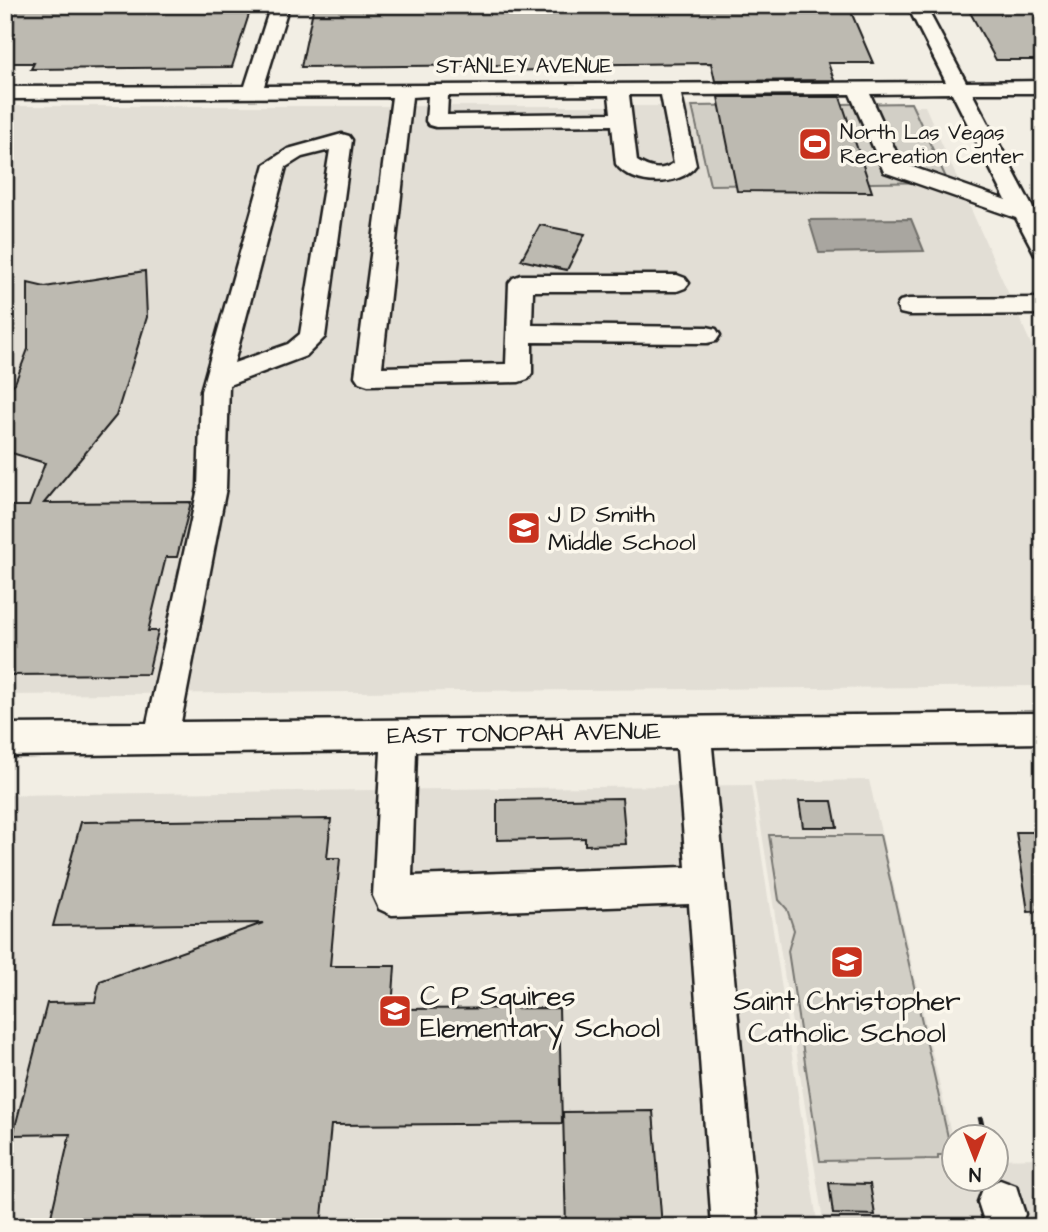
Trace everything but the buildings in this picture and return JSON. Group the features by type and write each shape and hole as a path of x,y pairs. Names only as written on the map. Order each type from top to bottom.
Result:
{"street":[{"path":"253,90 280,5"},
{"path":"916,5 1033,222 1043,249"},
{"name":"STANLEY AVENUE","path":"5,93 1043,87"},
{"path":"857,88 892,167 1033,222"},
{"path":"402,89 368,376 519,373 521,283 677,283"},
{"path":"439,89 436,121 622,119"},
{"path":"618,89 627,164 645,176 674,175 685,165 670,89"},
{"path":"217,379 297,349 312,337 354,90"},
{"path":"161,738 212,488 217,379 276,164 347,124"},
{"path":"909,307 1043,306"},
{"path":"520,332 707,335"},
{"name":"EAST TONOPAH AVENUE","path":"5,740 1043,728"},
{"path":"692,730 735,1227"},
{"path":"400,736 391,897 706,885"}],"path":[{"path":"979,1117 981,1124"}],"shaded area":[{"name":"North Las Vegas Recreation Center","path":"911,103 948,182 710,185 692,106"},
{"name":"J D Smith Middle School","path":"5,106 925,106 1043,371 1043,686 5,695"},
{"path":"911,219 924,251 819,253 809,220"},
{"name":"Saint Christopher Catholic School","path":"869,780 949,1124 940,1124 940,1194 1010,1194 1010,1159 1043,1158 1043,1227 824,1227 754,782"},
{"name":"C P Squires Elementary School","path":"751,785 818,1227 5,1227 5,795"},
{"name":"Saint Christopher Catholic School","path":"769,835 880,835 945,1124 940,1124 938,1159 820,1161 788,951 794,930 787,909 779,900"}],"place":[{"name":"North Las Vegas Recreation Center","path":"815,144"},
{"name":"J D Smith Middle School","path":"524,528"},
{"name":"Saint Christopher Catholic School","path":"847,962"},
{"name":"C P Squires Elementary School","path":"395,1011"}]}
